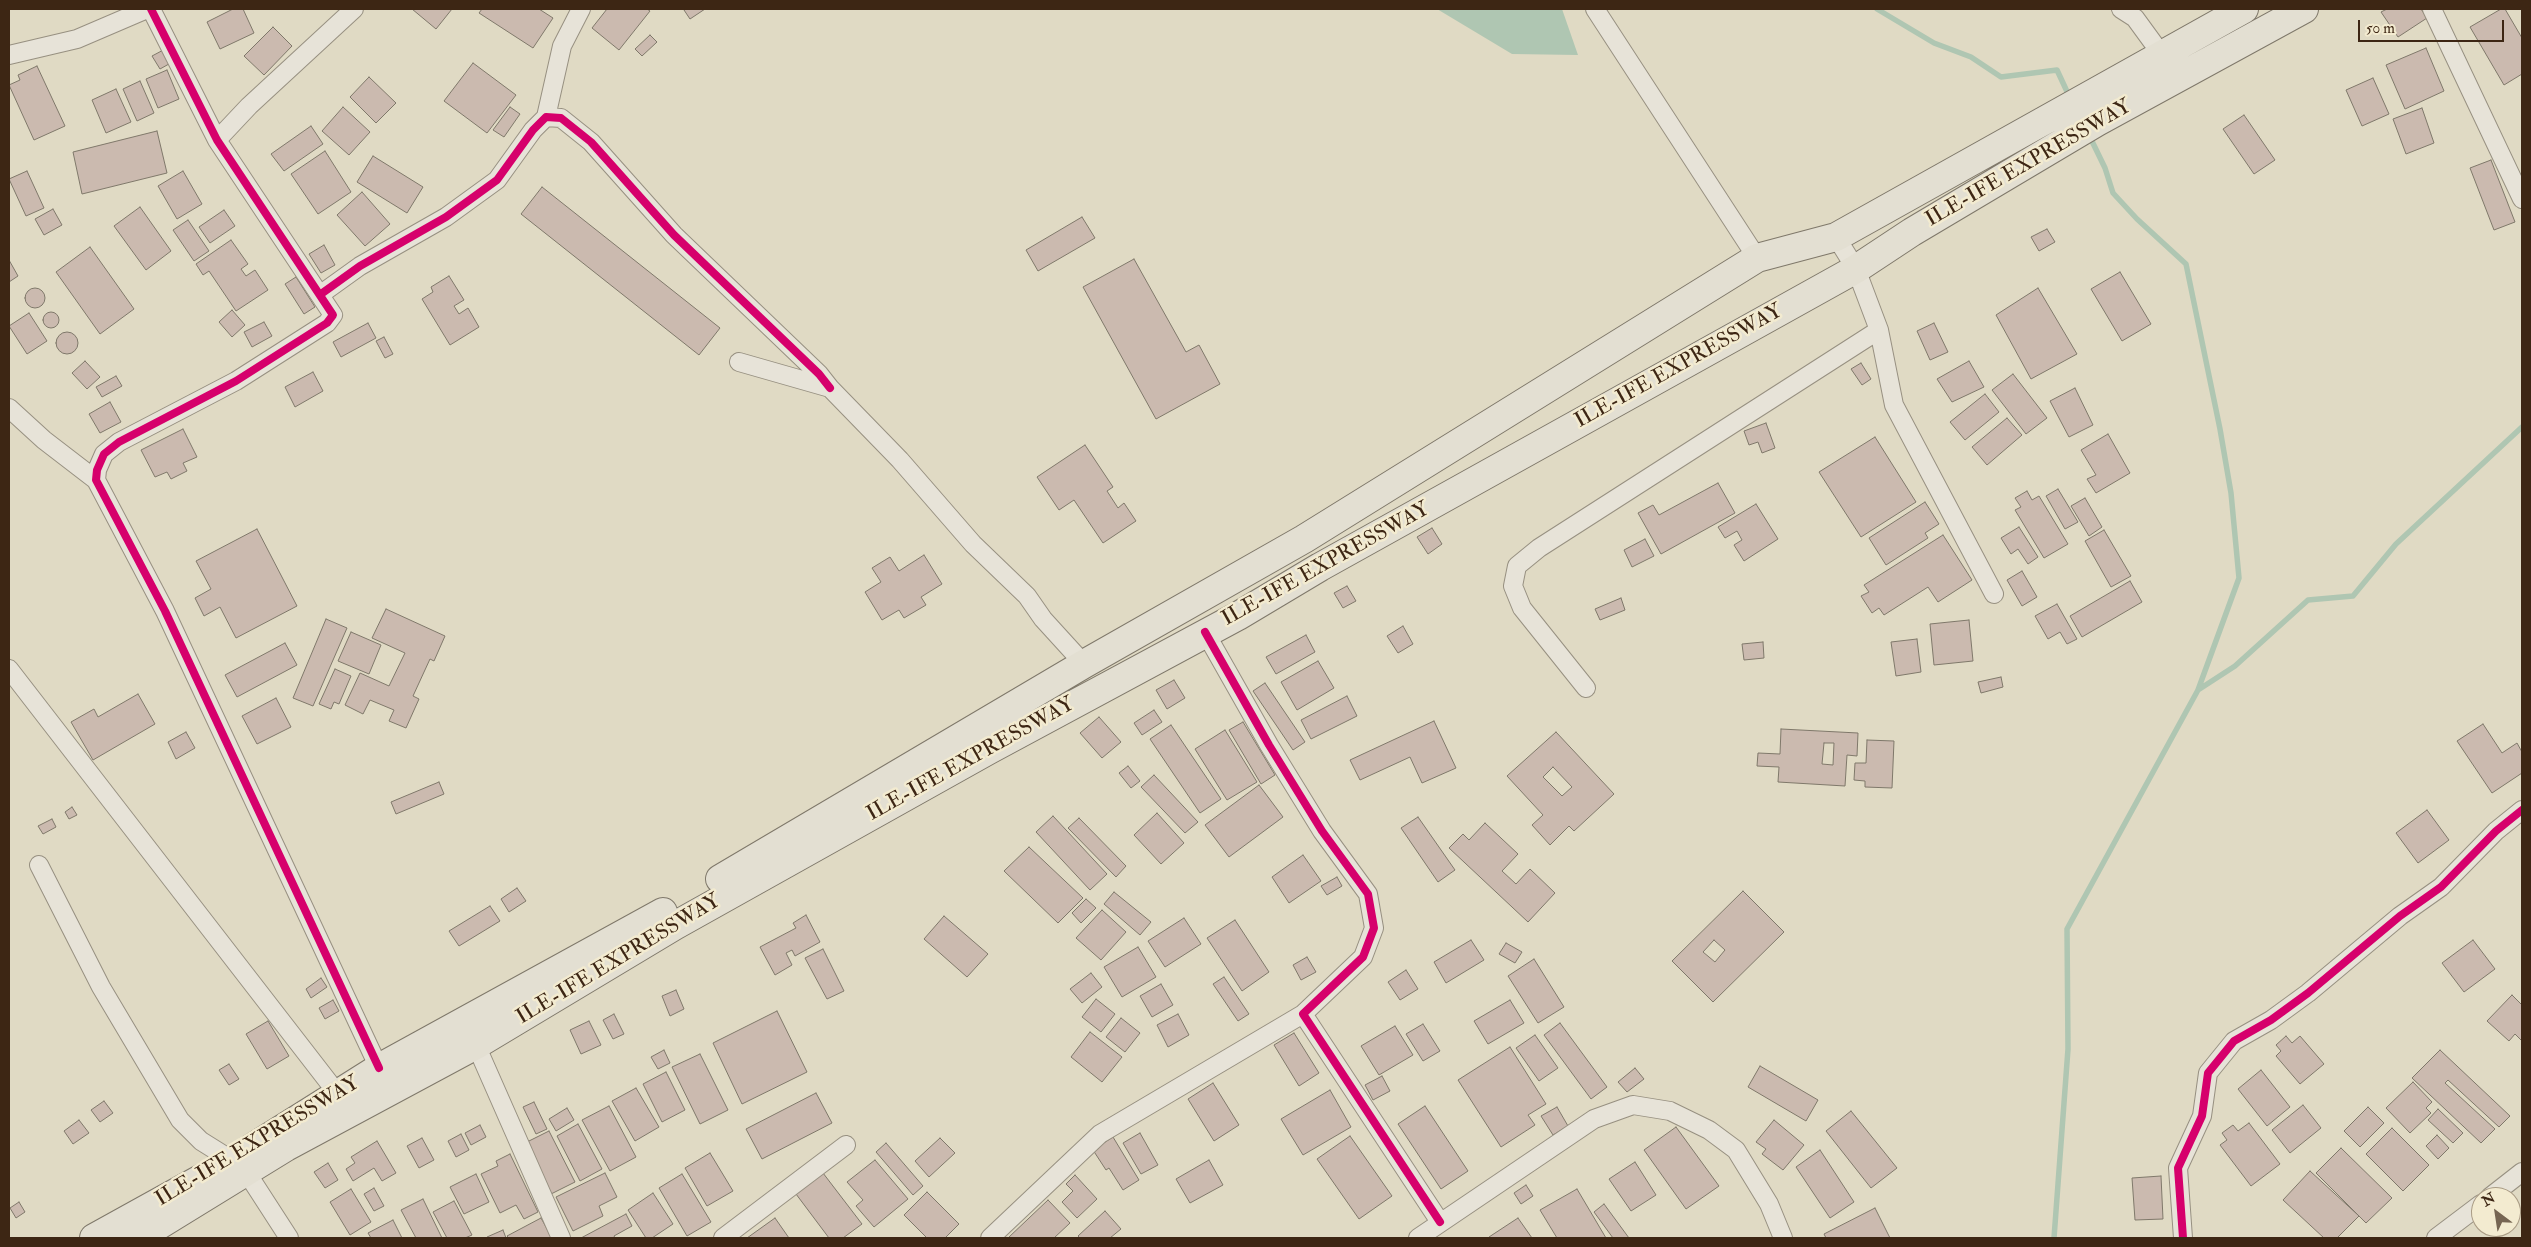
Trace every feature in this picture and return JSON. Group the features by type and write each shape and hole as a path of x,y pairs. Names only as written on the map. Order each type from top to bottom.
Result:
{"main road":[{"name":"ILE-IFE EXPRESSWAY","path":"138,1238 240,1167 337,1093 378,1068 686,899 1084,664 1304,539 1757,258 1836,237 2244,9"},
{"name":"ILE-IFE EXPRESSWAY","path":"94,1238 240,1167 286,1147 476,1045 676,925 989,750 1205,632 1238,616 1320,567 1856,269 1912,232 2097,122 2304,9"},
{"path":"1896,203 1912,232"},
{"path":"1304,539 1320,567"},
{"path":"1221,586 1238,616"}],"street":[{"path":"9,55 77,39 148,9"},
{"path":"96,480 97,470 104,454 119,442 236,381 327,324 332,315 321,294 217,140 151,9"},
{"path":"217,140 249,106 354,9"},
{"path":"321,294 360,266 446,217 497,180 546,117 562,46 581,9"},
{"path":"1595,9 1757,258"},
{"path":"2121,9 2135,18 2162,55"},
{"path":"2432,9 2522,199"},
{"path":"546,117 561,118 591,142 674,235 820,374 830,388 900,460 972,544 1027,596 1043,619 1084,664"},
{"path":"1836,237 1856,269 1879,330 1894,405 1994,594"},
{"path":"1586,688 1522,608 1513,586 1517,566 1539,548 1879,330"},
{"path":"739,362 830,388"},
{"path":"9,408 44,440 96,480 165,611 378,1068"},
{"path":"990,1238 1100,1134 1303,1014 1363,957 1374,928 1368,894 1322,831 1269,745 1205,632"},
{"path":"9,669 337,1093"},
{"path":"2183,1238 2178,1168 2202,1116 2208,1073 2234,1041 2272,1020 2308,993 2400,916 2441,888 2496,831 2522,810"},
{"path":"38,865 101,986 180,1120 201,1141 240,1167 289,1238"},
{"path":"1303,1014 1440,1222"},
{"path":"476,1045 561,1238"},
{"path":"1418,1238 1594,1119 1633,1105 1670,1111 1710,1130 1736,1150 1769,1204 1784,1238"},
{"path":"723,1238 846,1144"},
{"path":"2503,1187 2522,1172"},
{"path":"2436,1238 2471,1212"}],"shaded area":[{"path":"1437,9 1562,9 1578,55 1512,54"}],"building":[{"path":"233,9 243,9 254,33 220,49 207,22"},
{"path":"412,9 452,9 436,29"},
{"path":"482,9 539,9 553,18 533,48 479,13"},
{"path":"607,9 647,9 650,11 619,50 592,28"},
{"path":"705,9 690,19 684,10"},
{"path":"2387,9 2421,9 2427,18 2398,37 2381,12"},
{"path":"2501,9 2505,9 2522,38 2522,74 2504,85 2470,27"},
{"path":"273,27 292,46 264,75 244,56"},
{"path":"650,35 657,42 642,56 635,49"},
{"path":"169,47 176,60 160,69 152,56"},
{"path":"2426,48 2444,91 2405,109 2386,65"},
{"path":"473,63 516,95 487,133 444,101"},
{"path":"37,66 65,126 34,140 9,85 20,80 18,75"},
{"path":"167,70 179,99 158,108 146,79"},
{"path":"369,77 396,103 376,123 350,97"},
{"path":"2373,78 2389,114 2362,126 2346,90"},
{"path":"140,81 154,113 137,121 123,89"},
{"path":"116,89 131,122 106,133 92,100"},
{"path":"343,107 370,132 349,155 322,131"},
{"path":"510,107 520,114 504,137 493,130"},
{"path":"2422,108 2434,143 2406,154 2393,119"},
{"path":"2244,115 2275,160 2254,174 2223,129"},
{"path":"311,126 323,144 284,171 271,154"},
{"path":"157,131 167,173 82,194 73,152"},
{"path":"325,151 351,192 318,214 291,174"},
{"path":"373,156 423,187 407,213 357,182"},
{"path":"2491,160 2515,222 2494,230 2470,168"},
{"path":"27,171 44,208 26,216 9,179"},
{"path":"183,171 202,204 177,219 158,186"},
{"path":"542,187 720,328 699,355 521,214"},
{"path":"362,192 390,224 365,246 337,215"},
{"path":"140,207 171,251 146,270 114,226"},
{"path":"53,209 62,225 44,235 35,219"},
{"path":"224,210 235,226 210,243 199,227"},
{"path":"1082,217 1095,238 1038,271 1026,250"},
{"path":"188,220 209,251 194,261 173,230"},
{"path":"2047,229 2055,242 2039,251 2031,237"},
{"path":"231,240 248,264 241,269 246,276 255,270 268,290 236,311 209,271 203,275 196,264"},
{"path":"324,245 335,265 321,273 309,254"},
{"path":"90,247 134,309 100,334 56,272"},
{"path":"1134,259 1186,352 1199,345 1220,384 1156,419 1083,287"},
{"path":"9,260 18,276 9,282"},
{"path":"2120,272 2151,324 2122,341 2091,289"},
{"path":"449,276 464,300 454,306 459,314 468,308 479,327 450,345 422,299 433,292 431,287"},
{"path":"296,277 315,307 304,314 285,284"},
{"path":"35,288 42,291 45,298 42,305 35,308 28,305 25,298 28,291"},
{"path":"2038,288 2077,354 2031,379 1996,315"},
{"path":"232,310 245,325 232,337 219,322"},
{"path":"51,312 57,314 59,320 57,326 51,328 45,326 43,320 45,314"},
{"path":"29,313 47,341 27,354 9,326"},
{"path":"264,322 272,336 252,347 244,332"},
{"path":"368,323 376,338 341,357 333,342"},
{"path":"1934,323 1948,352 1930,360 1917,331"},
{"path":"67,332 75,335 78,343 75,351 67,354 59,351 56,343 59,335"},
{"path":"384,337 393,354 385,358 376,341"},
{"path":"85,361 100,377 87,389 72,373"},
{"path":"1969,361 1984,387 1952,402 1937,379"},
{"path":"1861,363 1871,379 1862,385 1851,369"},
{"path":"313,372 323,391 295,407 285,387"},
{"path":"2013,374 2047,418 2026,434 1992,390"},
{"path":"116,376 122,386 102,397 96,387"},
{"path":"2075,388 2093,425 2069,437 2050,401"},
{"path":"1985,394 1999,412 1965,440 1950,422"},
{"path":"110,402 121,422 100,433 89,414"},
{"path":"2007,418 2022,435 1987,465 1972,447"},
{"path":"1766,423 1775,448 1762,453 1758,442 1749,445 1744,431"},
{"path":"183,429 197,457 183,463 187,471 171,479 167,472 155,477 141,450"},
{"path":"2108,434 2130,473 2096,493 2087,479 2096,475 2081,450"},
{"path":"1875,437 1916,502 1861,537 1819,472"},
{"path":"1085,445 1113,487 1107,491 1118,508 1124,503 1136,521 1103,543 1074,500 1059,510 1037,477"},
{"path":"1718,483 1735,513 1661,554 1638,513 1653,505 1659,515"},
{"path":"2058,489 2078,522 2065,529 2046,496"},
{"path":"2027,491 2032,500 2039,496 2068,544 2044,558 2015,510 2021,507 2015,498"},
{"path":"2085,498 2102,527 2089,536 2071,506"},
{"path":"1925,502 1939,524 1925,533 1928,538 1886,565 1869,538"},
{"path":"1756,504 1778,539 1744,561 1734,545 1742,540 1737,531 1725,538 1718,527"},
{"path":"2019,527 2038,557 2028,564 2018,549 2011,554 2001,538"},
{"path":"1432,528 1442,544 1428,554 1417,537"},
{"path":"257,529 297,606 236,638 220,607 204,616 195,598 211,589 196,561"},
{"path":"2104,530 2131,576 2111,587 2085,541"},
{"path":"1943,535 1972,580 1938,602 1928,587 1884,615 1879,608 1872,613 1861,596 1869,592 1864,585"},
{"path":"1645,539 1654,556 1632,567 1624,550"},
{"path":"924,555 942,584 921,597 926,605 904,618 899,610 882,620 865,592 881,582 872,568 890,557 899,571"},
{"path":"2022,571 2037,597 2022,606 2007,580"},
{"path":"2130,581 2142,602 2082,637 2070,616"},
{"path":"1347,586 1356,601 1343,608 1334,593"},
{"path":"1621,598 1625,610 1600,620 1595,609"},
{"path":"2057,604 2077,639 2067,644 2060,632 2048,639 2035,616"},
{"path":"386,609 445,636 434,661 430,659 413,696 419,699 406,728 389,721 394,710 370,700 363,714 345,705 360,673 389,686 405,653 372,638"},
{"path":"326,619 347,628 313,706 293,698"},
{"path":"1969,620 1973,661 1934,665 1930,624"},
{"path":"1403,626 1413,644 1398,653 1387,636"},
{"path":"351,632 381,645 369,674 338,661"},
{"path":"1306,635 1315,652 1276,674 1266,657"},
{"path":"1917,639 1921,672 1896,676 1891,642"},
{"path":"1763,642 1764,658 1744,660 1742,644"},
{"path":"285,643 297,665 237,697 225,675"},
{"path":"1318,661 1334,688 1297,710 1281,682"},
{"path":"335,669 351,676 339,704 334,702 331,709 319,704"},
{"path":"2001,677 2003,687 1981,693 1978,682"},
{"path":"1174,680 1185,698 1167,709 1156,690"},
{"path":"1265,683 1305,742 1293,750 1253,691"},
{"path":"138,694 155,724 93,760 71,722 94,709 98,717"},
{"path":"1347,696 1357,716 1311,739 1301,720"},
{"path":"276,698 291,727 257,744 242,716"},
{"path":"1154,710 1162,722 1142,735 1134,723"},
{"path":"1099,717 1121,742 1102,758 1080,733"},
{"path":"1434,721 1456,768 1422,783 1410,757 1360,780 1350,760"},
{"path":"1243,722 1275,775 1261,784 1229,730"},
{"path":"2483,724 2502,753 2517,743 2522,752 2522,773 2492,793 2457,741"},
{"path":"1171,725 1221,799 1200,813 1150,739"},
{"path":"1781,729 1858,733 1857,756 1847,755 1845,786 1778,782 1779,767 1757,766 1758,753 1780,754","holes":["1824,743 1834,743 1833,765 1822,764"]},
{"path":"1225,730 1257,782 1227,800 1195,749"},
{"path":"186,732 195,748 176,759 168,742"},
{"path":"1556,732 1614,794 1574,831 1569,826 1550,845 1532,825 1543,815 1507,776","holes":["1553,767 1572,787 1562,796 1543,777"]},
{"path":"1867,740 1894,741 1892,788 1865,787 1865,781 1854,780 1855,763 1866,763"},
{"path":"1128,766 1140,781 1131,788 1119,773"},
{"path":"1154,775 1198,822 1185,833 1141,787"},
{"path":"439,782 444,794 396,814 391,802"},
{"path":"1259,785 1283,817 1229,857 1205,825"},
{"path":"72,807 77,815 69,819 65,812"},
{"path":"2427,810 2449,840 2418,863 2396,833"},
{"path":"1157,813 1184,843 1161,864 1134,835"},
{"path":"1053,816 1107,874 1090,890 1036,832"},
{"path":"1418,817 1455,870 1438,882 1401,828"},
{"path":"1079,818 1126,866 1116,877 1068,828"},
{"path":"52,819 56,827 43,834 38,826"},
{"path":"1485,823 1518,854 1502,871 1516,884 1530,869 1555,893 1528,922 1449,848 1463,834 1469,840"},
{"path":"1029,847 1083,898 1058,923 1004,871"},
{"path":"1303,855 1321,881 1289,903 1272,877"},
{"path":"1337,877 1342,886 1327,895 1321,886"},
{"path":"517,888 526,901 509,912 501,899"},
{"path":"1743,891 1784,932 1713,1002 1672,961","holes":["1714,940 1725,950 1715,962 1703,952"]},
{"path":"1114,892 1151,922 1140,935 1104,904"},
{"path":"1086,899 1096,908 1081,923 1072,913"},
{"path":"490,906 500,921 459,946 449,931"},
{"path":"1102,910 1126,932 1101,960 1076,938"},
{"path":"806,915 820,942 795,956 792,950 786,953 792,965 775,975 760,947 796,928 793,923"},
{"path":"944,916 988,954 967,977 924,939"},
{"path":"1184,918 1201,944 1165,967 1148,941"},
{"path":"1235,920 1269,972 1242,991 1207,938"},
{"path":"1471,940 1484,960 1446,983 1434,962"},
{"path":"2473,940 2495,969 2464,992 2442,963"},
{"path":"1506,943 1522,952 1515,963 1499,954"},
{"path":"1138,947 1156,977 1122,997 1104,967"},
{"path":"823,949 844,991 827,999 805,958"},
{"path":"1307,957 1316,972 1301,980 1293,965"},
{"path":"1534,959 1564,1007 1538,1023 1508,976"},
{"path":"1406,970 1418,989 1400,1000 1388,982"},
{"path":"1091,973 1102,987 1082,1003 1070,989"},
{"path":"1224,977 1249,1014 1238,1021 1213,984"},
{"path":"321,978 327,987 311,998 306,989"},
{"path":"1161,984 1173,1005 1152,1017 1140,996"},
{"path":"676,990 684,1009 670,1016 662,996"},
{"path":"2512,995 2522,1005 2522,1041 2515,1034 2509,1041 2487,1021"},
{"path":"1096,999 1115,1014 1101,1032 1082,1017"},
{"path":"333,1000 339,1011 325,1019 319,1008"},
{"path":"1510,1000 1524,1023 1488,1044 1474,1021"},
{"path":"777,1011 807,1072 742,1104 713,1043"},
{"path":"614,1014 624,1034 613,1039 603,1020"},
{"path":"1178,1014 1189,1035 1168,1047 1157,1025"},
{"path":"1121,1018 1140,1033 1125,1052 1106,1037"},
{"path":"268,1021 289,1056 267,1069 246,1034"},
{"path":"589,1021 601,1045 581,1054 570,1030"},
{"path":"1560,1023 1607,1087 1591,1099 1544,1035"},
{"path":"1423,1024 1440,1051 1423,1061 1406,1034"},
{"path":"1395,1026 1413,1055 1379,1075 1361,1046"},
{"path":"1090,1032 1122,1057 1102,1082 1071,1057"},
{"path":"1294,1033 1319,1073 1299,1086 1274,1045"},
{"path":"1535,1035 1558,1068 1539,1081 1516,1048"},
{"path":"2286,1036 2292,1043 2300,1036 2324,1064 2300,1084 2276,1056 2281,1051 2276,1045"},
{"path":"1510,1047 1546,1104 1528,1115 1535,1125 1501,1147 1458,1080"},
{"path":"664,1050 670,1063 658,1069 651,1057"},
{"path":"2440,1050 2510,1116 2499,1127 2448,1080 2445,1083 2495,1129 2481,1143 2412,1078"},
{"path":"700,1054 728,1110 700,1124 672,1067"},
{"path":"229,1064 239,1079 229,1085 219,1070"},
{"path":"1760,1066 1818,1100 1806,1121 1748,1087"},
{"path":"1635,1068 1644,1079 1627,1092 1618,1082"},
{"path":"2261,1070 2290,1107 2267,1126 2238,1089"},
{"path":"666,1072 685,1110 662,1122 643,1084"},
{"path":"1382,1076 1390,1091 1373,1100 1365,1085"},
{"path":"2413,1082 2432,1102 2426,1108 2431,1113 2410,1133 2386,1108"},
{"path":"1213,1083 1239,1125 1214,1141 1188,1099"},
{"path":"636,1088 659,1127 635,1141 612,1101"},
{"path":"1330,1090 1351,1127 1303,1155 1281,1119"},
{"path":"816,1093 832,1123 762,1159 746,1129"},
{"path":"104,1101 113,1113 100,1122 91,1110"},
{"path":"534,1102 547,1129 536,1134 523,1107"},
{"path":"2303,1105 2321,1128 2290,1153 2272,1130"},
{"path":"609,1106 636,1157 610,1171 582,1120"},
{"path":"1425,1106 1468,1171 1441,1189 1398,1124"},
{"path":"1557,1107 1568,1126 1553,1135 1541,1116"},
{"path":"2368,1107 2384,1123 2360,1147 2344,1131"},
{"path":"567,1108 574,1120 556,1131 549,1119"},
{"path":"2438,1109 2463,1133 2453,1143 2428,1120"},
{"path":"1851,1111 1897,1168 1871,1188 1826,1131"},
{"path":"79,1120 89,1133 73,1144 64,1131"},
{"path":"1774,1120 1804,1145 1783,1170 1762,1154 1766,1149 1756,1142"},
{"path":"2249,1123 2280,1164 2251,1186 2220,1145 2227,1140 2222,1133 2233,1125 2238,1131"},
{"path":"578,1124 602,1169 580,1181 557,1136"},
{"path":"480,1125 486,1137 471,1145 465,1133"},
{"path":"1676,1127 1719,1186 1686,1209 1644,1150"},
{"path":"2392,1128 2429,1165 2403,1191 2366,1154"},
{"path":"549,1131 575,1182 549,1195 523,1144"},
{"path":"1140,1133 1158,1165 1141,1174 1123,1143"},
{"path":"461,1134 469,1150 456,1157 448,1141"},
{"path":"2437,1135 2449,1148 2438,1159 2426,1146"},
{"path":"1350,1136 1392,1196 1359,1219 1317,1159"},
{"path":"1113,1137 1139,1180 1123,1190 1109,1168 1106,1170 1093,1150"},
{"path":"422,1138 434,1160 419,1168 407,1146"},
{"path":"940,1138 955,1153 929,1177 915,1161"},
{"path":"377,1141 396,1173 382,1181 374,1168 353,1181 346,1169 355,1163 351,1157"},
{"path":"886,1143 923,1186 913,1195 876,1152"},
{"path":"2341,1148 2392,1198 2366,1223 2316,1173"},
{"path":"1820,1150 1854,1202 1830,1218 1796,1167"},
{"path":"710,1153 733,1191 707,1206 685,1168"},
{"path":"510,1154 538,1212 524,1219 516,1205 500,1213 481,1174 498,1166 496,1161"},
{"path":"875,1160 908,1199 874,1227 856,1206 863,1200 847,1182"},
{"path":"1209,1160 1223,1185 1190,1203 1176,1179"},
{"path":"1635,1162 1656,1195 1631,1211 1609,1179"},
{"path":"328,1163 338,1180 325,1188 314,1172"},
{"path":"2310,1171 2359,1216 2337,1238 2324,1238 2283,1200"},
{"path":"605,1173 617,1197 599,1206 603,1216 573,1231 556,1197"},
{"path":"823,1173 862,1224 843,1238 829,1238 796,1194"},
{"path":"476,1174 489,1202 464,1214 450,1187"},
{"path":"682,1174 711,1222 687,1236 659,1188"},
{"path":"1075,1175 1097,1199 1077,1218 1062,1202 1073,1191 1066,1184"},
{"path":"2161,1176 2163,1219 2135,1220 2132,1178"},
{"path":"1526,1185 1533,1196 1521,1204 1514,1193"},
{"path":"374,1188 384,1206 374,1211 364,1194"},
{"path":"351,1189 371,1222 350,1235 330,1202"},
{"path":"1577,1189 1606,1238 1557,1238 1540,1210"},
{"path":"927,1192 959,1224 945,1238 927,1238 904,1215"},
{"path":"653,1193 673,1224 652,1238 646,1238 628,1210"},
{"path":"423,1199 442,1238 416,1238 401,1210"},
{"path":"1048,1200 1070,1223 1054,1238 1008,1238"},
{"path":"454,1201 472,1235 465,1238 447,1238 433,1212"},
{"path":"19,1202 25,1212 16,1218 10,1208"},
{"path":"1604,1204 1629,1238 1613,1238 1594,1212"},
{"path":"1875,1208 1890,1238 1826,1238 1824,1234"},
{"path":"1105,1211 1121,1229 1110,1238 1080,1238 1078,1236"},
{"path":"626,1214 632,1226 614,1236 615,1238 581,1238"},
{"path":"541,1218 552,1238 509,1238 507,1236"},
{"path":"775,1218 789,1238 747,1238"},
{"path":"1518,1218 1532,1238 1489,1237"},
{"path":"393,1220 402,1238 371,1238 368,1233"},
{"path":"503,1230 506,1238 487,1237"}],"waterway":[{"path":"1877,9 1934,43 1971,57 2001,77 2057,70 2070,98"},
{"path":"2054,1238 2068,1049 2067,929 2198,690 2239,578 2231,493 2220,429 2186,264 2137,219 2113,193 2105,168 2089,135"},
{"path":"2198,690 2235,666 2308,600 2353,596 2396,544 2522,427"}],"cycle path":[{"path":"151,9 217,140 333,315 327,323 236,381 119,442 104,454 97,470 96,480 165,611 379,1068"},
{"path":"321,294 360,266 446,217 497,180 533,130 546,117 561,118 591,142 674,235 819,374 830,388"},
{"path":"1205,632 1269,745 1322,831 1368,894 1374,928 1363,957 1303,1014 1440,1222"},
{"path":"2183,1238 2178,1168 2202,1116 2208,1073 2234,1041 2271,1020 2308,993 2400,916 2441,887 2496,831 2522,810"}]}
